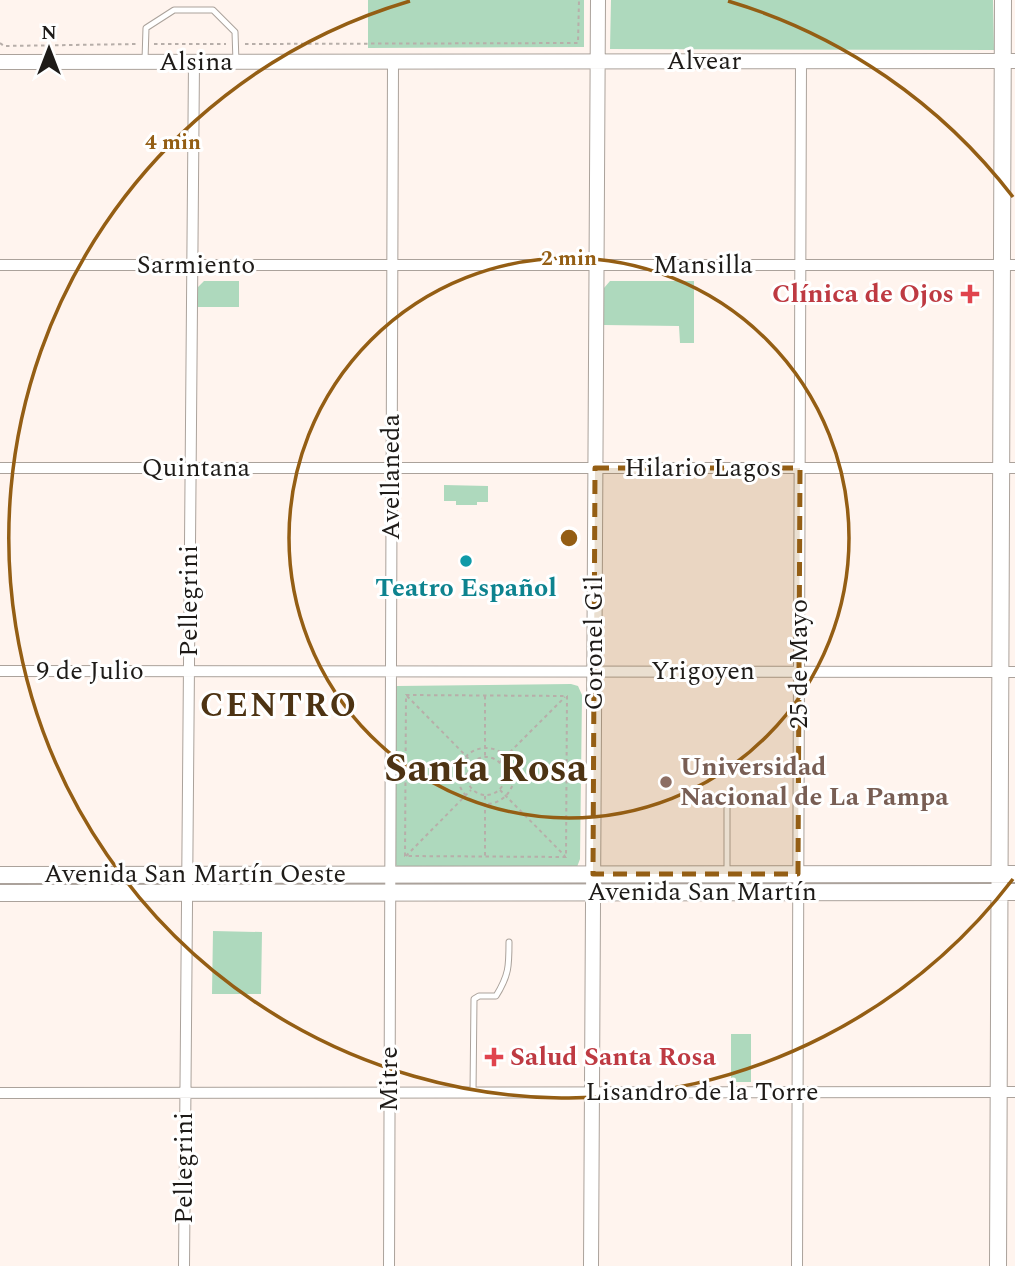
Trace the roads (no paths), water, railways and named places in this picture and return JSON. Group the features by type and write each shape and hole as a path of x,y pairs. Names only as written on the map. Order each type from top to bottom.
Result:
{"main road":[{"path":"998,1266 1007,1092 1009,61 1003,0"},
{"name":"Avenida San Martín Oeste","path":"0,875 390,874"},
{"name":"Avenida San Martín","path":"390,874 1007,874"},
{"path":"470,874 470,892"},
{"path":"513,874 513,892"},
{"name":"Avenida San Martín","path":"390,893 1007,892"},
{"name":"Avenida San Martín Oeste","path":"0,893 390,893"}],"street":[{"name":"Coronel Gil","path":"591,1266 598,0"},
{"name":"25 de Mayo","path":"797,1266 801,61"},
{"name":"Alvear","path":"393,62 1009,61"},
{"name":"Alsina","path":"0,62 393,62"},
{"name":"Pellegrini","path":"184,1266 194,62"},
{"name":"Avellaneda","path":"390,893 393,62"},
{"name":"Sarmiento","path":"0,265 392,265"},
{"name":"Mansilla","path":"392,265 1009,265"},
{"name":"Quintana","path":"0,468 391,468"},
{"name":"Hilario Lagos","path":"391,468 1008,468"},
{"name":"9 de Julio","path":"0,671 391,671"},
{"name":"Yrigoyen","path":"391,671 1008,671"},
{"name":"Mitre","path":"389,1266 390,893"},
{"name":"Lisandro de la Torre","path":"0,1093 1007,1092"}],"lane":[{"path":"145,62 145,29 174,10 212,10 235,32 236,62"},
{"path":"727,799 727,874"},
{"path":"473,1093 474,999 498,994 501,983 509,974 509,942"}],"place":[{"name":"Clínica de Ojos","path":"970,294"},
{"name":"Teatro Español","path":"466,561"},
{"name":"Universidad Nacional de La Pampa","path":"666,782"},
{"name":"Salud Santa Rosa","path":"494,1057"}],"district":[{"name":"CENTRO","path":"279,706"},
{"name":"Santa Rosa","path":"486,769"}]}
